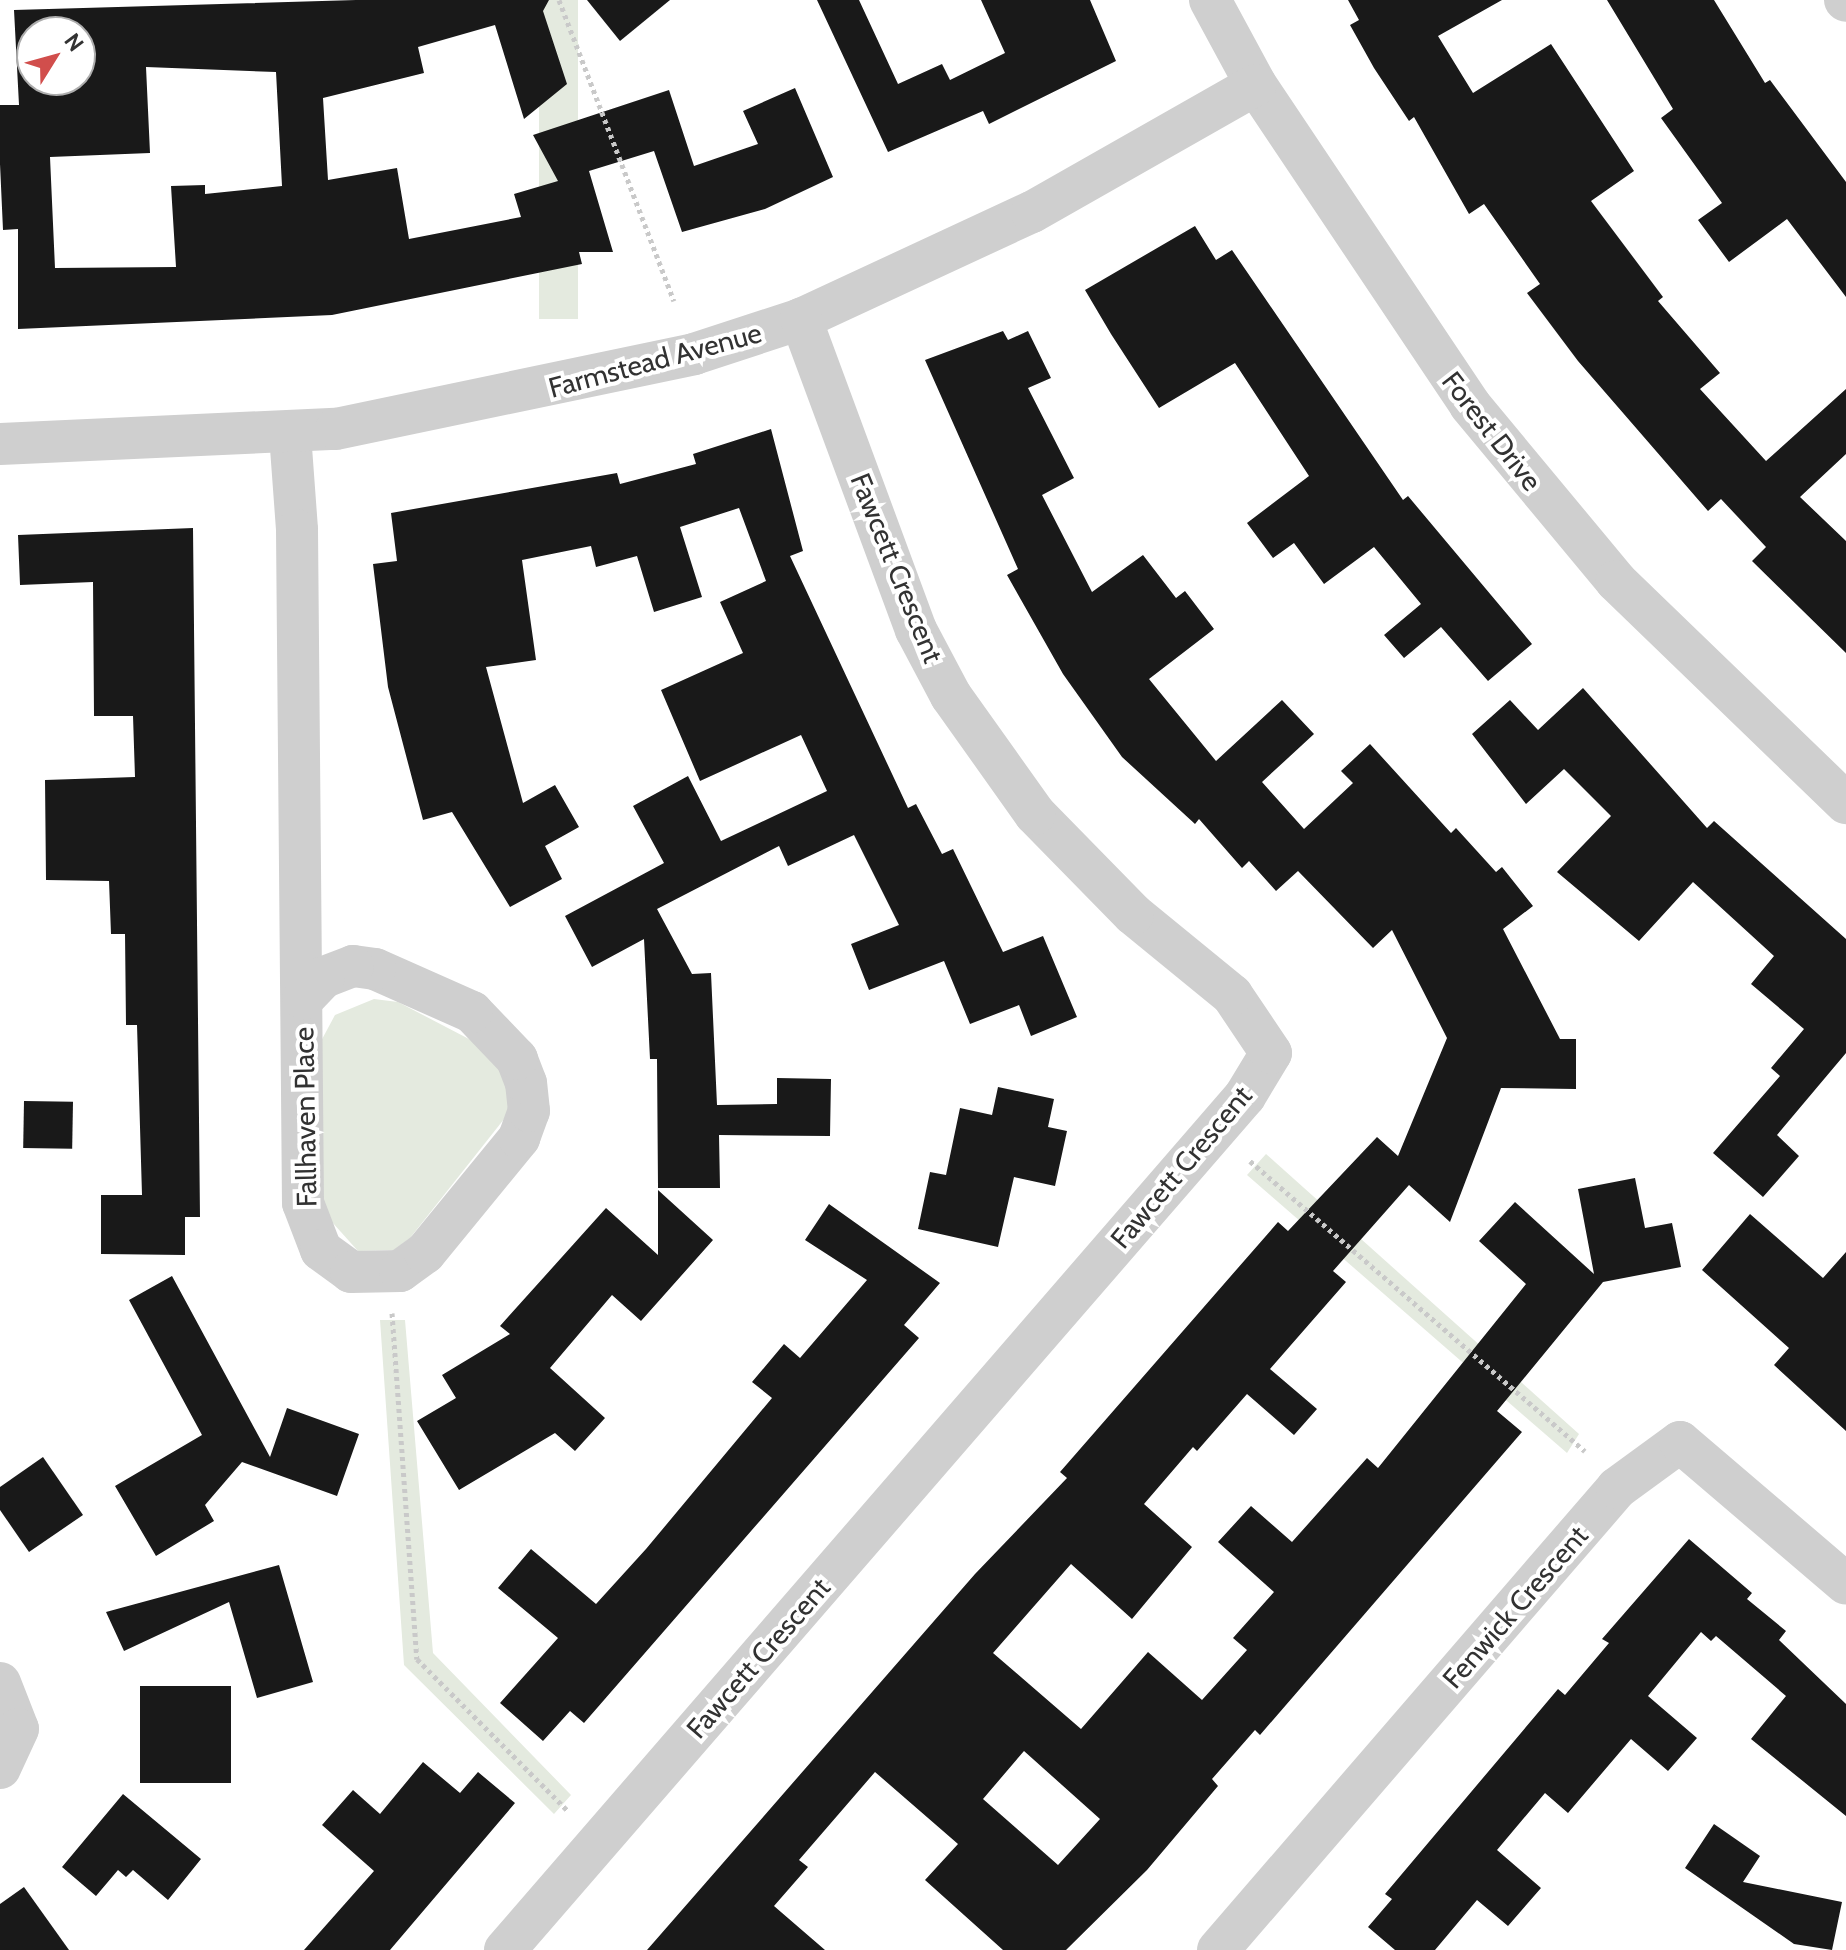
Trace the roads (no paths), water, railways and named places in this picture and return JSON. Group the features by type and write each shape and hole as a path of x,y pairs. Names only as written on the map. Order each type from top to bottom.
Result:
{"street":[{"name":"Forest Drive","path":"1210,0 1256,85 1403,313 1541,495 1695,664 1846,803"},
{"name":"Farmstead Avenue","path":"0,444 290,434 560,388 801,319 1032,212 1256,85"},
{"name":"Fawcett Crescent","path":"505,1950 1245,1096 1271,1053 1232,995 1133,914 1035,814 959,708 916,630 801,319"},
{"name":"Fallhaven Place","path":"290,434 303,999 303,1203 309,1232 351,1272 400,1271 425,1253 519,1138 529,1111 526,1083 501,1038 472,1012 401,978 353,966 324,977 303,999"},
{"name":"Fenwick Crescent","path":"1218,1950 1617,1488 1680,1442 1846,1584"},
{"path":"0,1683 18,1729 0,1768"}]}
